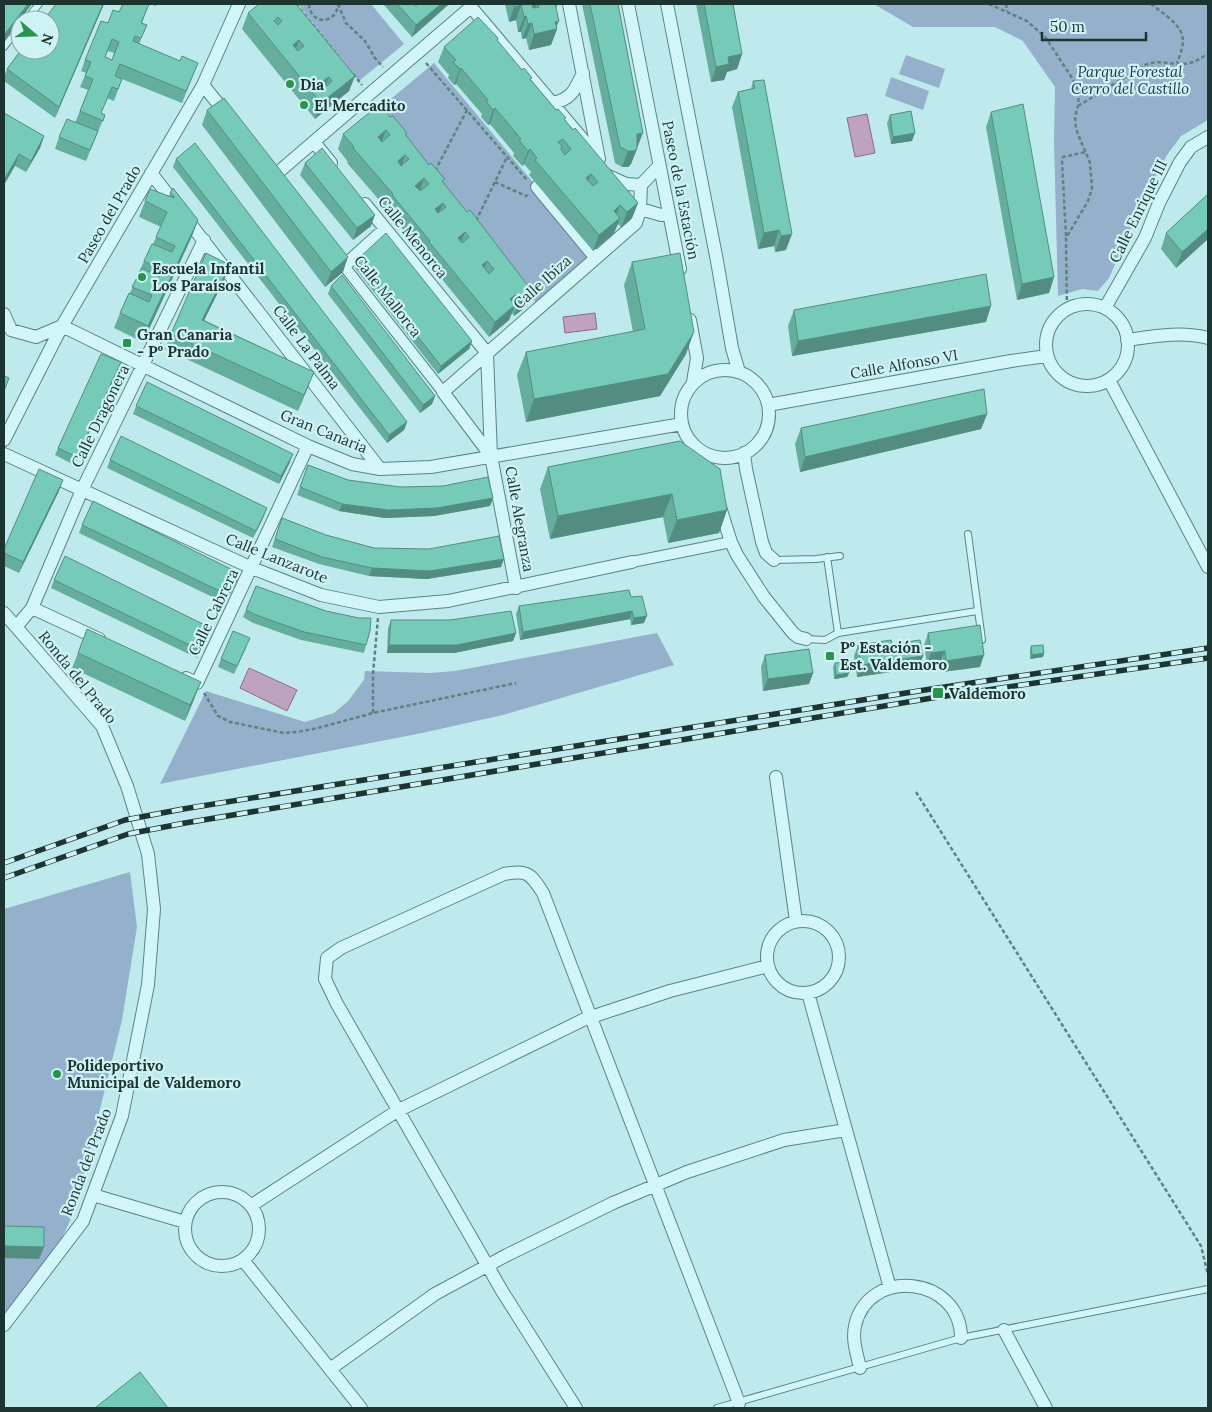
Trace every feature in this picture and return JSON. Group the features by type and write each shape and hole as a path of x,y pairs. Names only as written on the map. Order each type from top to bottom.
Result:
{"street":[{"name":"Paseo del Prado","path":"4,440 62,326 203,85 240,4"},
{"path":"570,4 599,159"},
{"name":"Paseo de la Estación","path":"628,4 682,282"},
{"name":"Paseo de la Estación","path":"667,4 732,348 739,372"},
{"path":"275,175 418,53 470,5 599,159 617,192 631,206 640,210 661,215 669,214"},
{"path":"552,103 560,102 570,96 583,73"},
{"path":"203,85 233,122"},
{"name":"Calle Enrique III","path":"1105,308 1145,238 1159,203 1180,162 1191,147 1208,137"},
{"path":"314,142 338,171"},
{"path":"608,176 626,184 641,185 659,166"},
{"name":"Calle La Palma","path":"151,173 380,469"},
{"path":"532,184 595,257"},
{"name":"Calle Ibiza","path":"442,392 636,223 640,210 641,185"},
{"name":"Calle Menorca","path":"356,193 487,353"},
{"path":"344,266 385,229"},
{"name":"Calle Dragonera","path":"16,627 32,608 82,490 204,240"},
{"name":"Calle Mallorca","path":"327,243 491,456"},
{"path":"1082,305 1094,305 1105,308 1116,316 1128,340 1124,362 1118,372 1109,380 1098,385 1084,386 1072,384 1052,368 1047,356 1046,344 1048,333 1053,322 1067,310 1082,305"},
{"path":"688,311 696,358 693,382"},
{"path":"4,314 11,330 36,336 62,326"},
{"name":"Gran Canaria","path":"62,326 308,446 352,464 380,469 431,467 682,424"},
{"path":"1128,340 1170,334 1208,338"},
{"name":"Calle Alegranza","path":"487,353 491,456 516,588"},
{"name":"Calle Alfonso VI","path":"768,405 1047,356"},
{"path":"699,450 721,458 733,457 744,453 756,445 764,433 768,419 768,405 758,384 739,372 715,370 693,382 685,395 681,409 685,434 699,450 708,466"},
{"path":"1109,380 1208,566"},
{"name":"Calle Cabrera","path":"197,683 308,446"},
{"path":"744,453 762,542 766,553 774,560"},
{"name":"Calle Lanzarote","path":"4,454 252,568 321,595 378,607 448,602 731,542"},
{"path":"717,494 731,542 764,597 793,633 798,637 806,639"},
{"path":"32,608 110,644"},
{"name":"Ronda del Prado","path":"4,613 102,726 127,786 148,854 154,909 148,985 122,1116 84,1221 4,1325"},
{"path":"171,672 197,683"},
{"path":"776,777 796,921"},
{"path":"576,1408 487,1266 336,1004 325,978 328,958 341,948 504,874 520,871 533,877 543,892 739,1403"},
{"path":"804,920 816,923 826,929 834,938 838,949 839,961 835,973 819,990 808,993 796,993 785,989 775,981 769,971 766,960 767,948 772,936 781,928 796,921 804,920"},
{"path":"252,1205 397,1111 526,1047 591,1017 670,991 768,966"},
{"path":"808,993 890,1288"},
{"path":"330,1369 435,1294 613,1203 687,1172 784,1140 846,1130"},
{"path":"220,1191 232,1192 243,1197 252,1205 258,1216 260,1228 259,1240 253,1251 243,1260 232,1266 220,1267 207,1264 196,1256 189,1246 185,1234 185,1222 190,1210 198,1200 208,1194 220,1191"},
{"path":"93,1195 185,1222"},
{"path":"243,1260 362,1408"},
{"path":"860,1368 854,1343 856,1325 863,1309 875,1296 890,1288 909,1284 926,1288 942,1297 953,1311 961,1330 961,1338"},
{"path":"1004,1330 1046,1408"}],"lane":[{"path":"968,534 982,640"},
{"path":"774,560 840,556"},
{"path":"827,557 838,633"},
{"path":"806,639 825,640 838,633 977,610"},
{"path":"717,1408 961,1338 1208,1289"}],"path":[{"path":"296,4 338,56"},
{"path":"309,4 312,14 319,19 329,19 336,13 338,4"},
{"path":"338,4 346,23 365,41 375,58 391,76"},
{"path":"989,4 1027,21 1046,38 1079,92 1075,117 1076,129 1090,163 1092,188 1088,201 1066,238"},
{"path":"1006,4 1007,11"},
{"path":"1151,4 1172,21 1182,35 1182,49 1177,64"},
{"path":"307,17 312,14"},
{"path":"418,53 532,184 526,196 495,182"},
{"path":"1078,106 1145,65 1155,61 1177,64 1189,63 1208,54"},
{"path":"351,71 369,94"},
{"path":"434,175 466,110"},
{"path":"1067,310 1062,161 1063,157 1086,152"},
{"path":"474,225 507,157"},
{"path":"373,713 373,674 378,607"},
{"path":"197,683 218,716 230,722 284,733 318,728 373,713 516,683"},
{"path":"916,792 1201,1246 1208,1275"}],"green space":[{"path":"298,4 371,4 404,44 359,81"},
{"name":"Parque Forestal Cerro del Castillo","path":"874,4 1208,4 1208,120 1181,136 1167,155 1146,195 1109,278 1098,291 1082,289 1058,296 1054,141 1055,87 1023,41 995,27 913,27"},
{"path":"906,55 945,69 939,88 899,74"},
{"path":"434,63 595,257 539,307 380,108"},
{"path":"891,77 929,91 923,110 885,96"},
{"path":"657,633 674,665 503,715 422,733 160,784 206,691 305,722 334,713 348,701 364,680 365,671 430,673 455,671"},
{"name":"Polideportivo Municipal de Valdemoro","path":"130,872 137,927 122,1020 82,1182 73,1214 55,1253 4,1328 4,909"}],"shaded area":[{"path":"867,114 875,153 855,157 847,118"},
{"path":"595,313 597,329 565,333 563,317"},
{"path":"249,668 297,690 287,711 240,688"}],"building":[{"path":"4,4 28,4 23,10 10,10 10,27 4,35"},
{"path":"56,4 103,4 59,107 7,69 14,60 60,60 60,10 52,10"},
{"path":"123,4 149,4 141,23 147,25 141,38 135,36 133,41 180,61 182,56 198,63 186,91 120,64 115,76 122,79 118,89 112,87 101,113 105,115 103,121 80,111 93,79 85,76 91,62 85,60 101,21 108,23 113,10 119,12","holes":["112,39 119,42 112,60 105,57"]},
{"path":"259,4 296,4 355,76 321,103 248,13","holes":["278,17 282,21 278,25 274,21","299,40 304,46 298,51 293,45","329,77 332,81 327,86 323,81"]},
{"path":"397,4 414,4 416,7 419,4 441,4 416,25"},
{"path":"514,4 532,4 533,8 539,7 538,4 555,4 559,21 555,22 557,29 534,34 532,23 528,24 521,5 514,7"},
{"path":"590,4 618,4 643,133 637,134 637,149 634,151 628,151 620,147"},
{"path":"704,4 733,4 742,54 728,57 729,64 716,67"},
{"path":"478,17 498,38 497,40 522,70 524,68 532,78 530,79 556,110 558,109 566,118 564,119 573,130 575,128 638,203 627,212 620,205 614,211 620,218 599,235 535,160 537,158 530,149 528,151 519,140 521,139 495,108 493,110 486,101 488,100 461,68 453,62 456,60 444,47","holes":["563,139 571,149 565,155 561,149 562,146 558,142","591,174 598,182 593,186 586,178"]},
{"path":"764,80 792,234 781,236 779,230 764,233 738,92 755,88 753,81"},
{"path":"224,98 348,257 331,272 207,110"},
{"path":"380,104 390,117 393,116 407,133 405,134 429,165 431,163 445,179 442,181 467,212 470,210 532,291 520,301 515,295 510,299 515,305 495,322 343,134","holes":["386,130 390,135 382,142 378,137","405,155 409,159 401,166 398,161","424,178 429,184 420,191 415,186","443,203 446,207 438,213 435,209","465,232 469,237 462,243 458,238","487,261 494,269 489,274 482,265"]},
{"path":"1023,104 1054,277 1022,284 991,112"},
{"path":"911,111 915,133 893,137 890,115"},
{"path":"4,113 44,136 31,161 19,154 4,180"},
{"path":"67,119 98,131 90,150 59,137"},
{"path":"195,143 407,422 389,435 176,159"},
{"path":"322,148 375,215 357,228 305,163"},
{"path":"173,188 198,220 148,326 120,313 129,293 149,302 152,295 132,287 142,268 159,277 163,271 144,261 152,244 172,252 175,246 156,237 167,212 145,201 150,189 174,198 170,193"},
{"path":"1208,194 1208,229 1182,252 1166,233"},
{"path":"386,233 472,341 441,366 357,260"},
{"path":"206,253 230,265 202,320 314,372 304,395 171,334"},
{"path":"680,253 694,332 668,374 534,399 526,352 645,329 632,262"},
{"path":"986,274 991,306 798,341 794,310"},
{"path":"342,275 435,396 423,405 331,286"},
{"path":"101,354 121,362 77,457 58,448"},
{"path":"4,376 9,378 4,391"},
{"path":"147,382 293,454 281,476 136,406"},
{"path":"984,389 987,414 805,457 801,428"},
{"path":"121,436 267,508 256,531 110,460"},
{"path":"680,441 720,469 727,510 677,520 672,494 558,516 548,467"},
{"path":"308,465 348,480 400,487 443,486 488,477 493,498 437,508 388,510 342,504 300,487"},
{"path":"39,469 63,480 23,562 4,553 4,549"},
{"path":"93,501 239,573 228,595 82,525"},
{"path":"282,518 326,535 374,548 429,549 499,536 504,559 430,571 372,568 322,557 275,539"},
{"path":"65,556 211,628 200,650 54,580"},
{"path":"256,586 326,611 359,618 371,618 366,645 304,632 246,610"},
{"path":"629,590 631,597 642,596 647,616 634,618 632,611 523,632 519,606"},
{"path":"511,611 516,633 457,645 389,645 391,620 450,620"},
{"path":"980,625 984,655 946,661 945,651 931,653 928,633"},
{"path":"87,629 201,682 190,705 78,653"},
{"path":"233,631 250,638 237,666 221,659"},
{"path":"891,640 892,644 920,640 923,656 861,665 858,645"},
{"path":"1043,645 1044,653 1032,655 1031,646"},
{"path":"809,649 813,673 768,679 765,655"},
{"path":"847,662 849,673 836,675 835,663"},
{"path":"4,1226 44,1227 44,1247 4,1246"},
{"path":"140,1372 168,1408 95,1408"}],"railway":[{"path":"4,863 125,820 183,809 931,689 1208,648"},
{"path":"4,878 128,834 185,823 932,698 1208,658"}],"place":[{"name":"Dia","path":"290,84"},
{"name":"El Mercadito","path":"304,105"},
{"name":"Escuela Infantil Los Paraísos","path":"142,277"},
{"name":"Gran Canaria - Pº Prado","path":"127,343"},
{"name":"Pº Estación - Est. Valdemoro","path":"830,656"},
{"name":"Valdemoro","path":"938,693"},
{"name":"Polideportivo Municipal de Valdemoro","path":"57,1074"}]}
